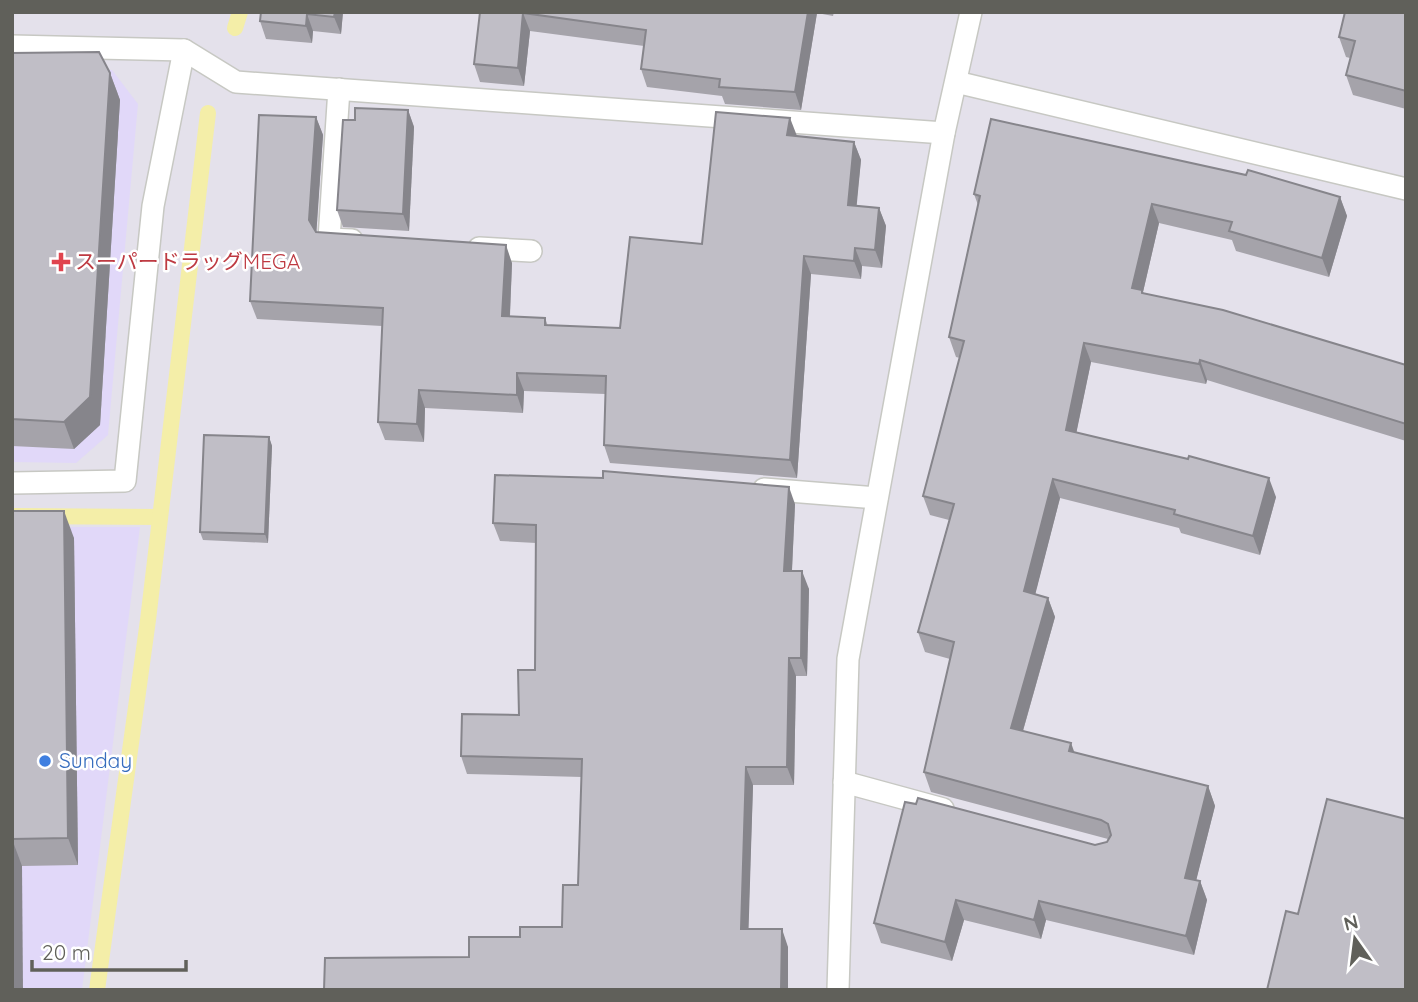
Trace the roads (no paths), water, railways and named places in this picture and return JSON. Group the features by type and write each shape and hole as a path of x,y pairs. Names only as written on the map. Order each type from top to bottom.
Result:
{"street":[{"path":"838,990 848,659 944,133 971,12"},
{"path":"12,46 184,50 236,82 944,133"},
{"path":"12,483 125,481 153,205 184,50"},
{"path":"956,82 1404,183"},
{"path":"339,89 329,239 369,241"},
{"path":"463,247 531,251"},
{"path":"744,487 877,498"},
{"path":"844,782 958,813"}],"waterway":[{"path":"235,28 240,12"},
{"path":"97,990 148,620 208,113"},
{"path":"12,516 160,517"}],"place":[{"name":"スーパードラッグMEGA","path":"61,262"},
{"name":"Sunday","path":"45,761"}]}
